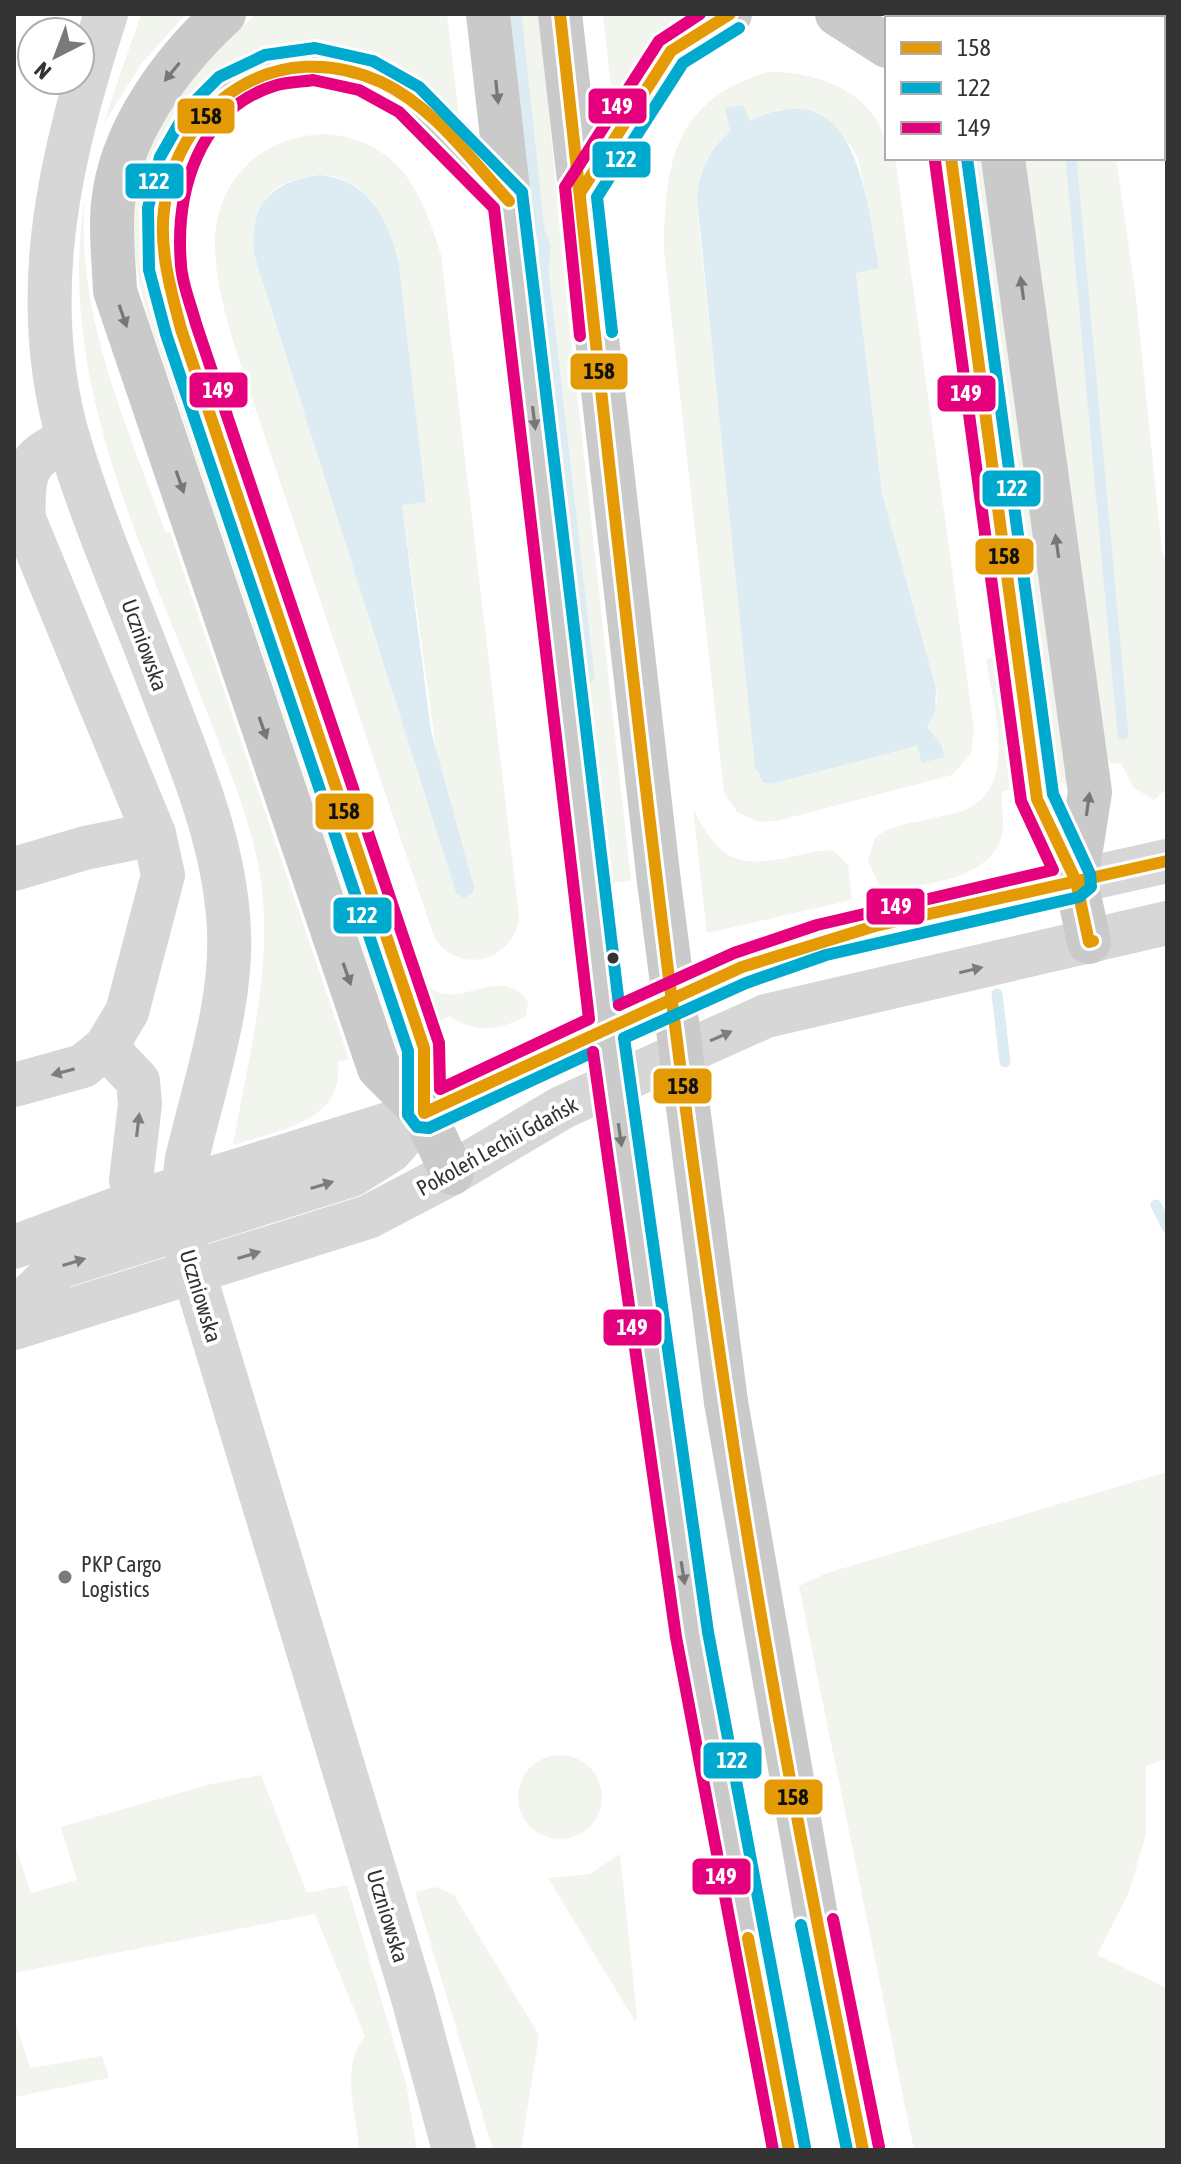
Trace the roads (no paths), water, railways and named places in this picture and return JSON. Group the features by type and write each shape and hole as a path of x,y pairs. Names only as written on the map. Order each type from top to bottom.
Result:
{"main road":[{"path":"224,14 166,78 131,138 113,203 115,291 379,1068 424,1113 452,1173"},
{"path":"488,14 588,891 654,1385 692,1635 789,2150"},
{"path":"560,14 659,882 729,1417 824,1962 863,2150"},
{"path":"580,193 671,51 730,14"},
{"path":"837,14 885,45"},
{"path":"424,1113 424,1048 181,329 165,270 164,209 175,162 201,117 230,89 272,70 314,64 365,75 409,99 509,201"},
{"path":"951,160 966,249 1037,799 1076,881 1089,942"},
{"path":"1003,160 1090,792 1076,881"}],"street":[{"name":"Uczniowska","path":"106,14 74,114 53,212 48,288 55,368 69,440 216,835 229,917 226,990 187,1159 181,1204 184,1240 413,1998 454,2150"},
{"path":"14,1085 83,1066 106,1047 127,1012 163,875 154,834 24,519 23,486 31,462 46,449 69,440"},
{"path":"14,869 85,848 154,834"},
{"path":"14,1247 135,1202 424,1113 742,967 875,926 1167,861"},
{"name":"Pokoleń Lechii Gdańsk","path":"14,1328 368,1217 452,1173 563,1107 766,1016 1167,923"},
{"path":"106,1047 138,1081 140,1104 131,1180 135,1202"},
{"path":"14,1311 59,1267 352,1175 390,1151 424,1113"}],"waterway":[{"path":"516,14 539,231 545,246 543,271 589,677"},
{"path":"1071,160 1123,734"},
{"path":"997,994 1005,1062"},
{"path":"1156,1205 1167,1227"}],"place":[{"name":"PKP Cargo Logistics","path":"65,1577"}]}
